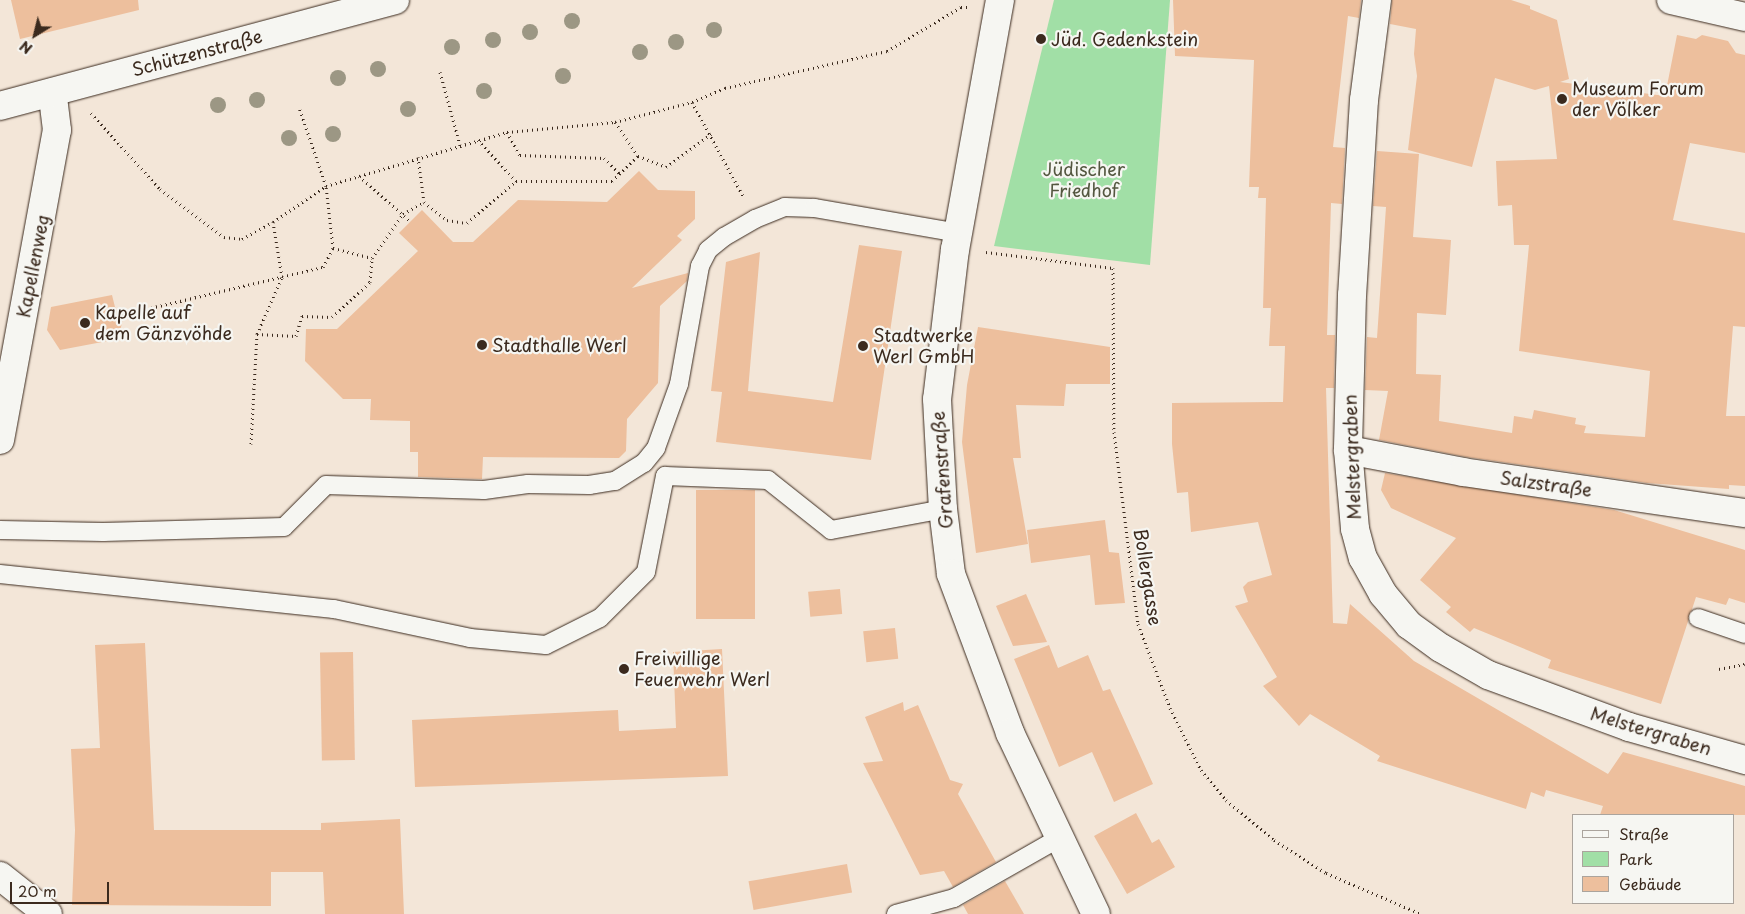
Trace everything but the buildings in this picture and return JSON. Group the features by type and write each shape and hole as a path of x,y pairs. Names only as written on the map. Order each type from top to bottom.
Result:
{"street":[{"name":"Schützenstraße","path":"0,106 395,0"},
{"name":"Melstergraben","path":"1377,0 1364,100 1352,295 1348,450 1355,529 1363,558 1383,594 1409,625 1441,648 1488,675 1630,727 1745,760"},
{"path":"1671,0 1745,17"},
{"name":"Grafenstraße","path":"1000,3 957,241 937,399 943,509 951,574 1010,733 1096,914"},
{"name":"Kapellenweg","path":"0,440 57,130 52,92"},
{"name":"Salzstraße","path":"1348,450 1463,472 1745,513"},
{"path":"0,876 48,914"}],"lane":[{"path":"0,530 103,532 284,527 326,485 484,490 528,484 589,486 615,481 644,463 656,448 664,430 679,384 700,266 708,250 755,219 785,207 814,208 957,241"},
{"path":"0,574 334,609 470,638 546,644 600,618 646,572 665,476 768,480 831,530 943,509"},
{"path":"1698,618 1745,634"},
{"path":"896,914 954,898 1061,837"}],"path":[{"path":"52,92 88,109 160,189 224,237 242,239 273,222 326,186 418,157 507,132 615,122 692,102 725,88 887,50 961,7 1000,3"},
{"path":"440,72 460,145"},
{"path":"692,102 711,134 755,219"},
{"path":"117,316 323,267 333,248 326,186 299,107"},
{"path":"615,122 638,156 666,167 711,134"},
{"path":"507,132 520,154 604,158 620,174"},
{"path":"478,140 516,181"},
{"path":"418,157 424,202 447,220 467,223 516,181 612,181 638,156"},
{"path":"359,176 411,222"},
{"path":"257,334 296,336 302,316 332,317 370,282 372,258 403,214 424,202"},
{"path":"251,444 257,334 282,276 273,222"},
{"name":"Bollergasse","path":"957,241 1113,268 1114,432 1138,624 1170,708 1201,770 1226,800 1260,829 1326,873 1421,914"},
{"path":"333,248 372,258"},
{"path":"1719,669 1745,664"}],"green space":[{"name":"Jüdischer Friedhof","path":"1054,0 1170,0 1150,265 994,246"}],"place":[{"name":"Jüd. Gedenkstein","path":"1041,39"},
{"name":"Museum Forum der Völker","path":"1562,99"},
{"name":"Kapelle auf dem Gänzvöhde","path":"85,323"},
{"name":"Stadthalle Werl","path":"482,345"},
{"name":"Stadtwerke Werl GmbH","path":"863,346"},
{"name":"Freiwillige Feuerwehr Werl","path":"624,669"}]}
